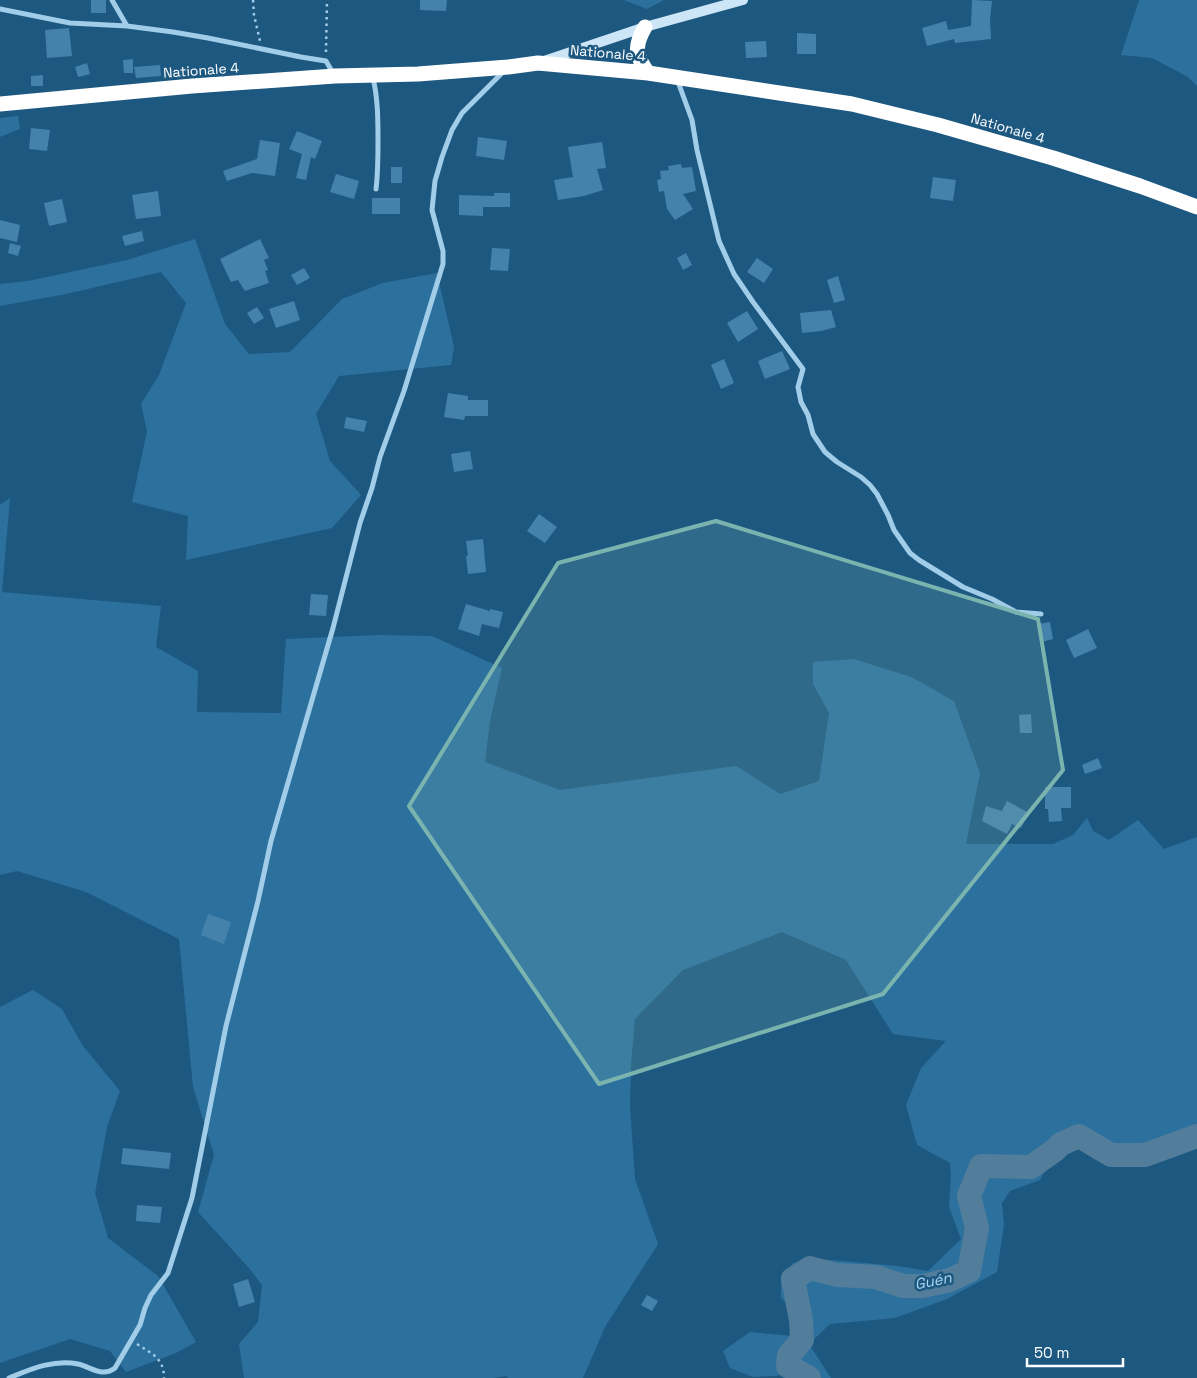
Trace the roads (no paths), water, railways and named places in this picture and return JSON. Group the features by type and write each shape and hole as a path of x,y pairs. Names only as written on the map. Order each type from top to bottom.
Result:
{"highway":[{"path":"645,26 638,38 637,51 640,63 648,73"},
{"name":"Nationale 4","path":"0,104 182,87 335,76 418,74 538,63 648,73 852,104 938,124 1062,161 1197,207"}],"main road":[{"path":"538,63 645,26 743,0"}],"street":[{"path":"112,0 127,26"},
{"path":"0,9 70,23 127,26 208,38 326,61 335,76"},
{"path":"9,1378 55,1362 78,1364 94,1370 108,1372 115,1368 140,1325 151,1295 168,1273 192,1198 226,1026 258,901 271,841 333,628 360,524 380,457 404,391 442,264 443,251 432,210 435,181 442,156 452,130 462,113 508,67"},
{"path":"373,75 378,118 378,177 376,189"},
{"path":"676,78 692,120 697,150 719,241 734,274 803,369 798,387 801,402 808,415 813,434 825,452 870,485 877,494 899,537 910,553 919,560 963,587 1016,612 1042,614"}],"waterway":[{"name":"Guén","path":"809,1378 788,1366 789,1355 802,1340 801,1320 793,1279 810,1268 837,1275 876,1277 903,1286 923,1286 950,1280 969,1271 977,1228 969,1196 981,1166 1031,1167 1061,1144 1079,1136 1111,1155 1145,1155 1197,1136"}]}
